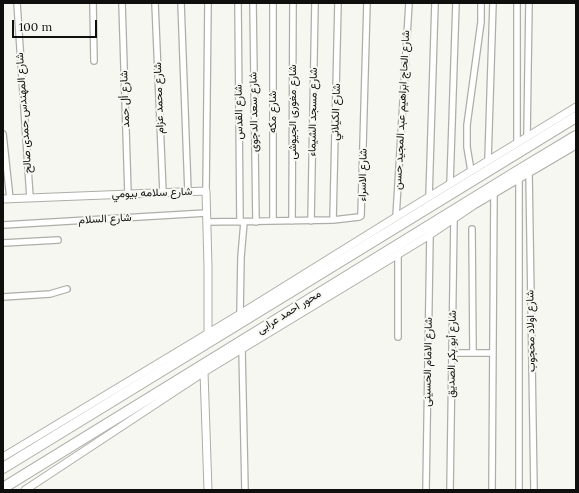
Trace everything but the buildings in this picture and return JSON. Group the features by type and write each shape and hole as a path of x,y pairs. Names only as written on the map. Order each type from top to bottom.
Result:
{"highway":[{"name":"محور احمد عرابى","path":"3,468 576,117"},
{"name":"محور احمد عرابى","path":"3,488 576,136"}],"street":[{"name":"شارع المهندس حمدى صالح","path":"17,3 30,198"},
{"path":"93,3 94,61"},
{"name":"شارع أل حمد","path":"122,3 128,194"},
{"name":"شارع محمد عزام","path":"155,3 163,193"},
{"path":"181,3 188,192"},
{"path":"206,191 208,3"},
{"name":"شارع القدس","path":"238,3 242,222 240,314"},
{"name":"شارع سعد الدجوى","path":"253,3 256,222"},
{"name":"شارع مكه","path":"273,3 273,221"},
{"name":"شارع مغورى الجيوشى","path":"292,221 293,3"},
{"name":"شارع مسجد الشيماء","path":"311,220 315,3"},
{"name":"شارع الكيلاني","path":"333,220 338,3"},
{"name":"شارع الاسراء","path":"206,222 333,220 359,217 362,213 367,3"},
{"name":"شارع الحاج ابراهيم عبد المجيد حسن","path":"396,216 409,3"},
{"path":"429,197 435,3"},
{"path":"450,184 456,3"},
{"path":"471,171 467,147 467,125 481,22 481,3"},
{"path":"488,160 493,3"},
{"path":"517,3 517,142"},
{"path":"527,136 529,3"},
{"path":"3,457 208,334 396,216 576,107"},
{"path":"3,134 7,199"},
{"path":"25,490 204,372 398,254 494,193 576,145"},
{"name":"شارع اولاد محجوب","path":"529,173 534,490"},
{"path":"519,178 519,490"},
{"name":"شارع سلامه بيومي","path":"7,199 206,191 208,334"},
{"path":"492,490 494,193"},
{"name":"شارع السلام","path":"3,225 206,213"},
{"name":"شارع أبو بكر الصديق","path":"450,490 454,218"},
{"path":"472,230 473,353"},
{"name":"شارع الامام الحسينى","path":"426,490 430,234"},
{"path":"3,243 58,240"},
{"path":"398,254 398,337"},
{"path":"3,297 50,294 67,289"},
{"path":"242,349 245,490"},
{"path":"452,353 493,353"},
{"path":"204,372 208,490"}]}
